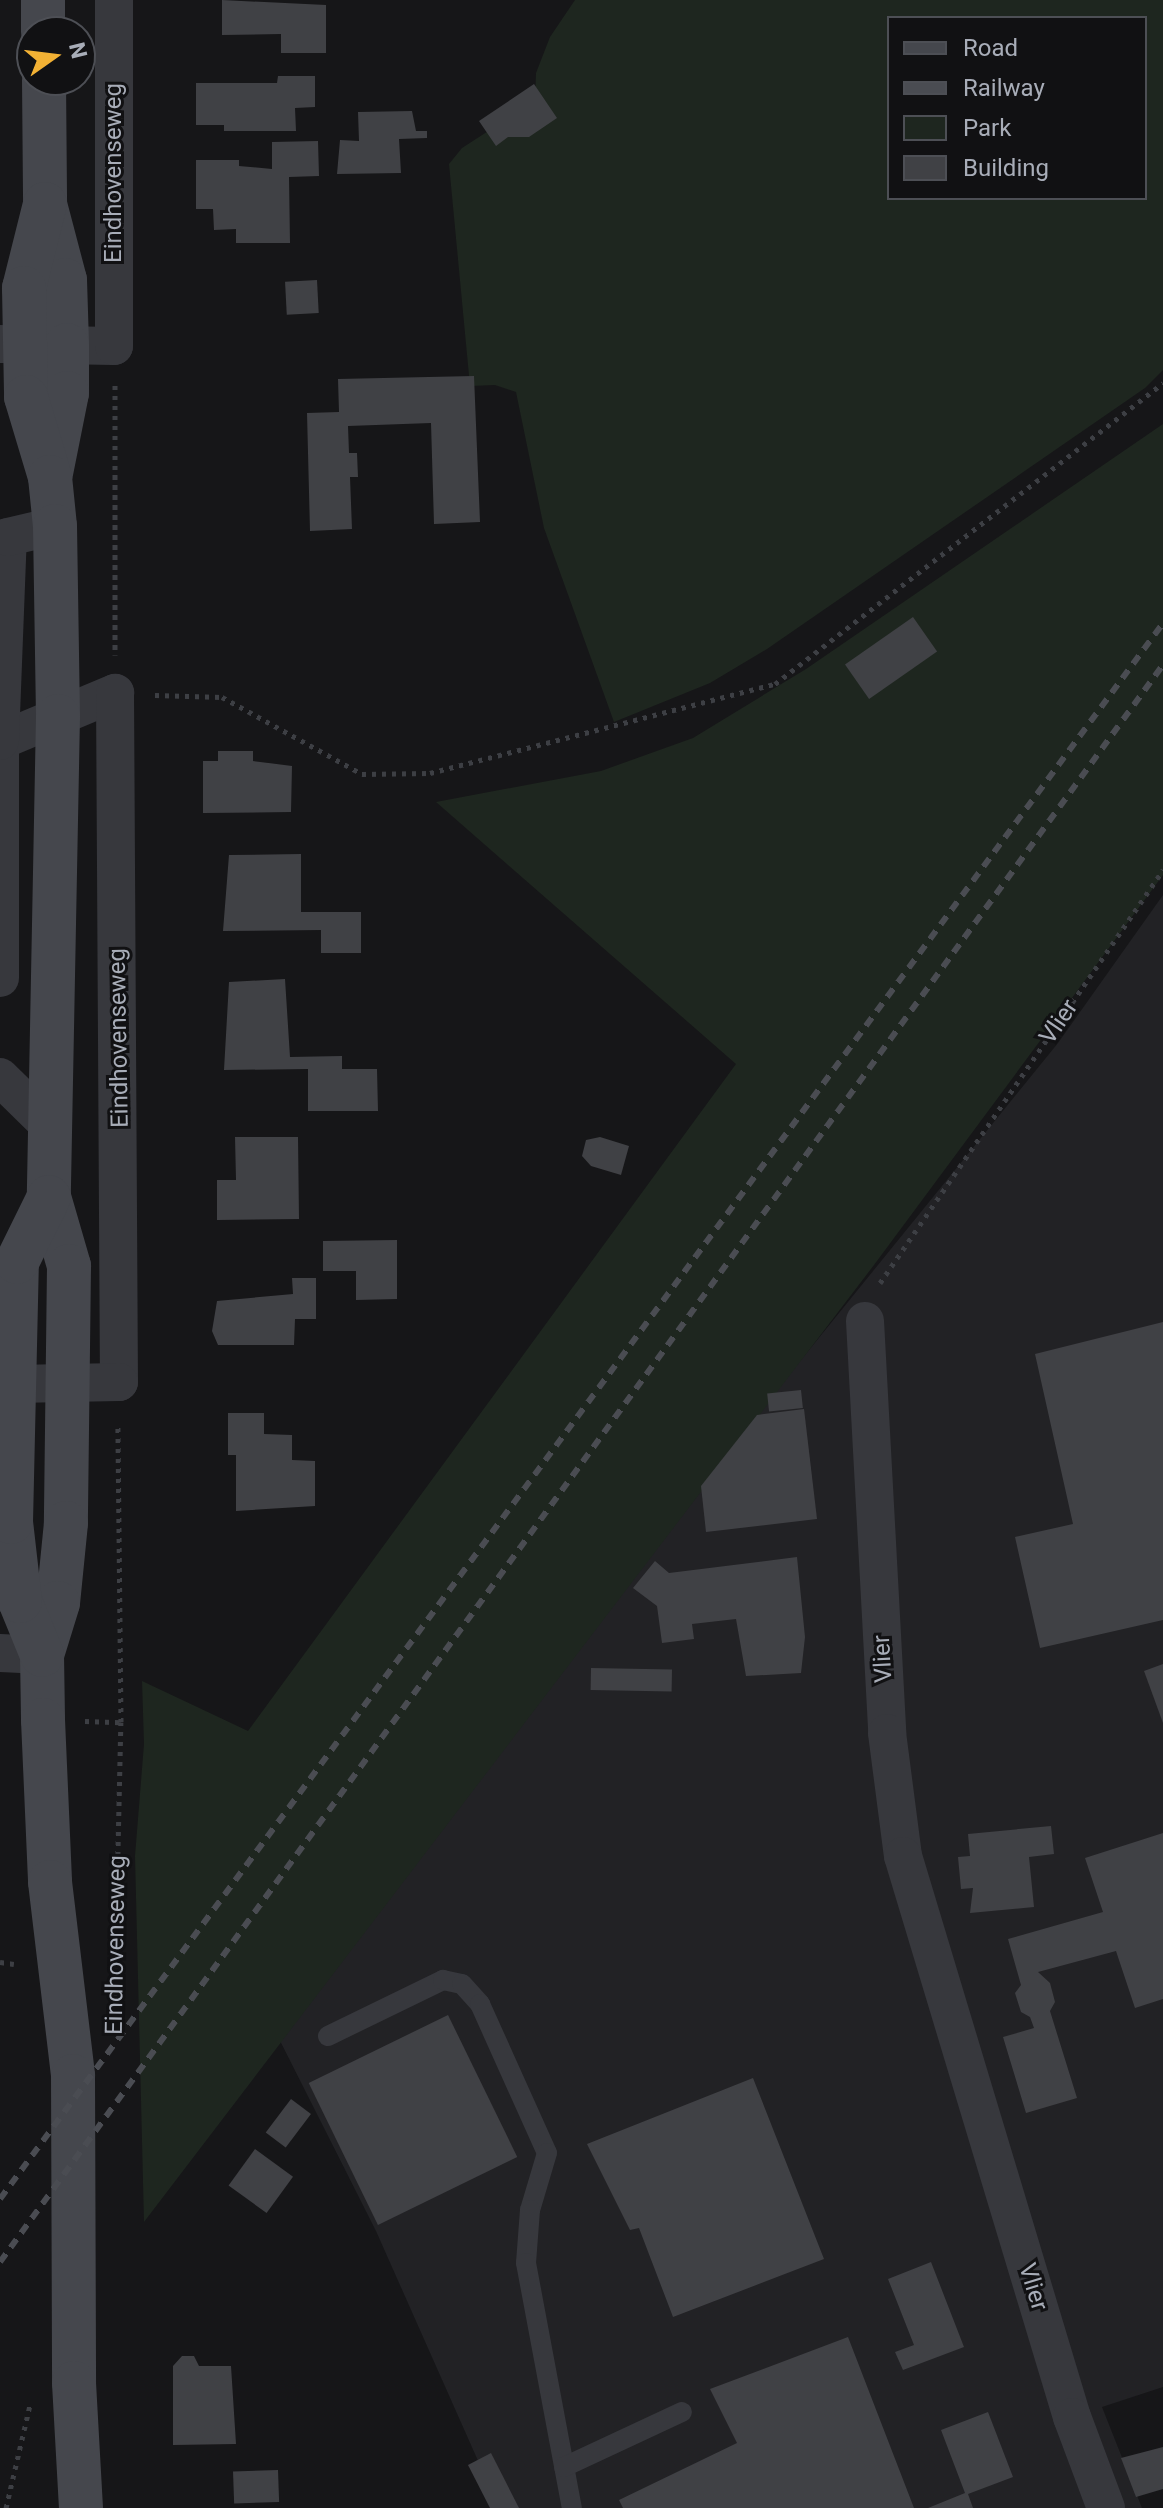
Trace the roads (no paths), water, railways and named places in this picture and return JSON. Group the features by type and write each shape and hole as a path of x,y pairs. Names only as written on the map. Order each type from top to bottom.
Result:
{"main road":[{"name":"Eindhovenseweg","path":"26,1601 66,1523 68,1383 69,1266 49,1197 53,1129 58,716 55,526 50,477 67,393 31,344 65,280 45,204 44,96"},
{"name":"Eindhovenseweg","path":"49,1197 17,1262 11,1522 26,1601 21,1654 73,2076 74,2383 81,2508"},
{"name":"Eindhovenseweg","path":"54,2508 74,2383"}],"street":[{"name":"Eindhovenseweg","path":"31,344 114,346 114,0"},
{"path":"0,978 0,741 8,537 55,526"},
{"name":"Eindhovenseweg","path":"58,716 115,693 119,1382 68,1383"},
{"path":"0,741 58,716"},
{"path":"0,1077 53,1129"},
{"name":"Vlier","path":"865,1321 887,1733 903,1856 1072,2417 1106,2508"},
{"path":"14,1384 68,1383"}],"lane":[{"path":"328,2036 443,1980 462,1984 480,2004 547,2153 530,2210 526,2263 572,2508"},
{"path":"564,2467 682,2412"}],"railway":[{"path":"0,2199 1163,623"},
{"path":"0,2262 1163,665"}]}
